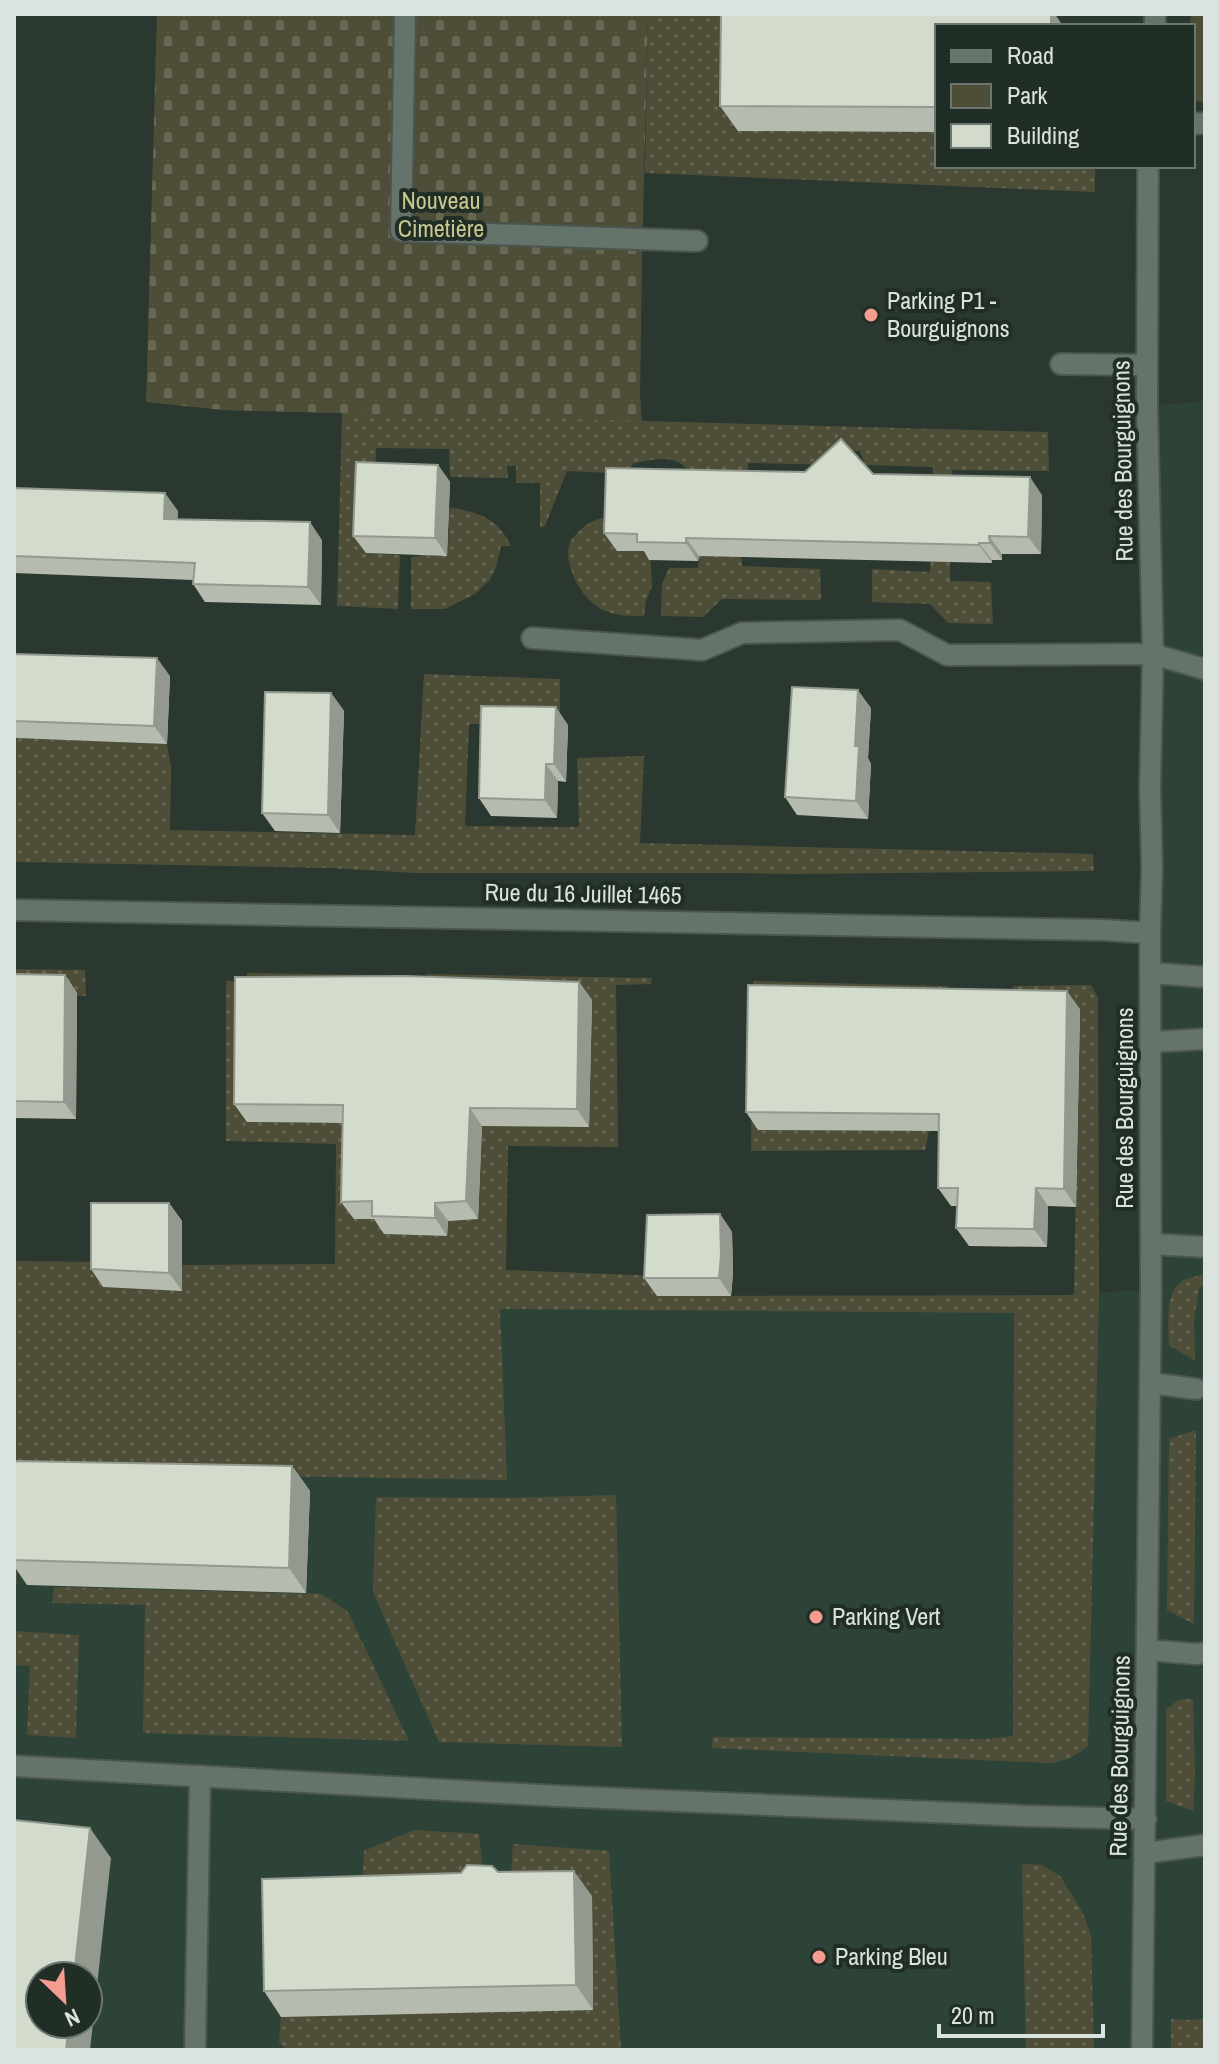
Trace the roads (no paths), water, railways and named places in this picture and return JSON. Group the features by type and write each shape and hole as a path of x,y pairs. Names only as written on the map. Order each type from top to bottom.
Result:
{"street":[{"path":"405,14 401,231 697,241"},
{"name":"Rue des Bourguignons","path":"1142,2050 1148,1650 1153,654 1147,365 1148,168"},
{"path":"1061,364 1147,365"},
{"path":"532,638 702,650 742,633 900,630 947,655 1153,654 1204,669"},
{"name":"Rue du 16 Juillet 1465","path":"14,910 1150,933"},
{"path":"1151,973 1205,977"},
{"path":"1151,1042 1205,1039"},
{"path":"1151,1244 1205,1247"},
{"path":"1150,1383 1196,1389"},
{"path":"1148,1650 1205,1653"},
{"path":"14,1766 570,1796 1146,1819"},
{"path":"195,2050 200,1776"},
{"path":"1145,1853 1205,1845"}],"place":[{"name":"Parking P1 - Bourguignons","path":"871,315"},
{"name":"Parking Vert","path":"816,1617"},
{"name":"Parking Bleu","path":"819,1957"}],"park label":[{"name":"Nouveau Cimetière","path":"441,215"}]}
